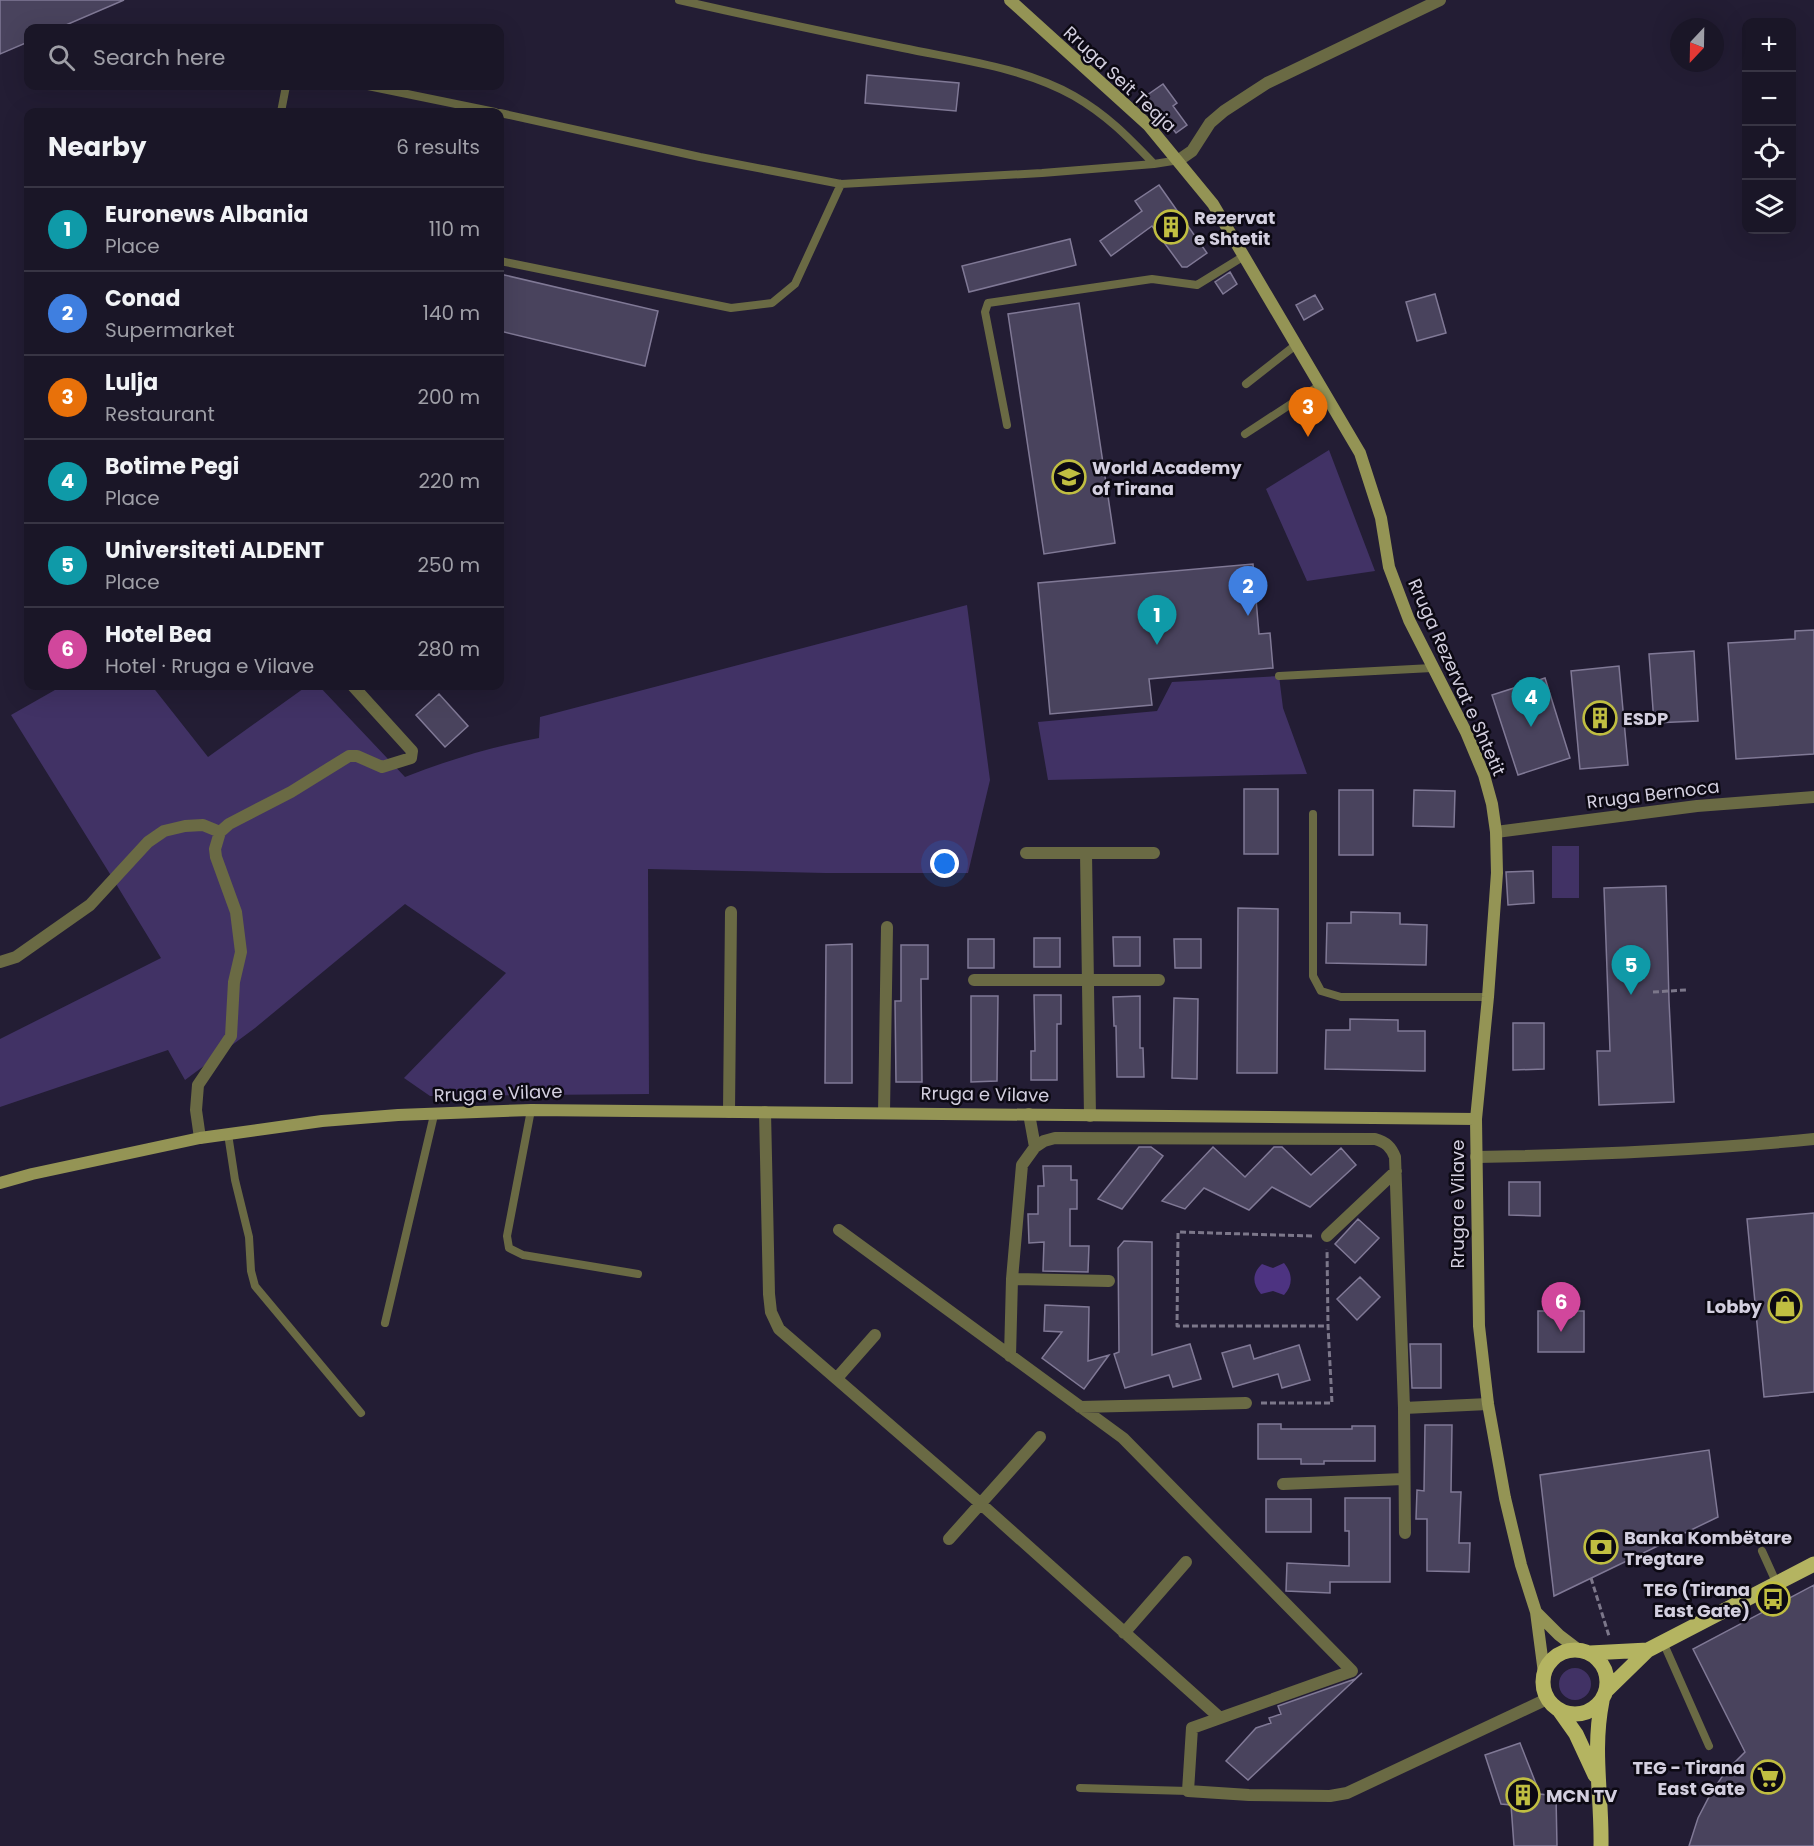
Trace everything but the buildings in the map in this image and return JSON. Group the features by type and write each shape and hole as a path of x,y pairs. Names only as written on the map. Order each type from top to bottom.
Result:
{"main road":[{"path":"1559,1710 1574,1715 1597,1707 1604,1695 1648,1650 1814,1564"},
{"path":"1597,1780 1576,1734 1559,1710 1547,1699 1544,1690 1544,1673 1554,1658 1571,1650 1585,1652 1648,1650"},
{"path":"1585,1652 1601,1663 1607,1676 1598,1732 1597,1780 1601,1846"}],"street":[{"name":"Rruga Seit Teqja","path":"1010,0 1148,126 1179,160"},
{"path":"1179,160 1192,152 1210,123 1267,83 1440,0"},
{"name":"Rruga Rezervat e Shtetit","path":"1179,160 1213,204 1360,453 1381,518 1389,567 1408,620 1466,732 1484,775 1492,804 1496,832 1497,873 1476,1119"},
{"path":"200,1138 196,1110 198,1085 231,1036 234,982 241,952 236,912 216,857 215,849 220,832 229,824 291,792 349,756 357,756 382,766 411,758 412,751 357,690"},
{"name":"Rruga Bernoca","path":"1496,832 1697,806 1814,797"},
{"path":"0,962 16,957 90,905 148,842 164,831 203,825 220,832"},
{"path":"1026,853 1154,853"},
{"path":"1086,854 1090,1116"},
{"path":"729,1112 731,912"},
{"path":"884,1113 887,927"},
{"path":"974,980 1159,981"},
{"name":"Rruga e Vilave","path":"0,1183 200,1138 362,1117 531,1110 1476,1119 1479,1326 1488,1404 1508,1509 1521,1565 1536,1612 1544,1673"},
{"path":"765,1112 771,1312 779,1329 981,1504 1219,1717"},
{"path":"1029,1114 1035,1147"},
{"path":"1010,1356 1012,1279 1022,1165 1035,1147 1044,1141 1055,1138 1375,1139 1382,1141 1393,1150 1396,1171 1404,1408 1405,1533"},
{"path":"1476,1157 1578,1155 1712,1148 1814,1139"},
{"path":"1327,1236 1396,1171"},
{"path":"839,1230 1123,1438 1352,1671 1192,1728 1188,1791 1249,1795 1330,1796 1347,1793 1547,1699"},
{"path":"1012,1279 1109,1281"},
{"path":"837,1378 875,1335"},
{"path":"1080,1407 1246,1403"},
{"path":"1404,1408 1488,1404"},
{"path":"950,1539 1040,1437"},
{"path":"1283,1484 1403,1479"},
{"path":"1124,1633 1186,1562"},
{"name":"Rruga e Vilave","path":"1536,1612 1559,1635 1585,1652"}],"lane":[{"path":"679,0 999,68 1041,80 1074,96 1115,123 1157,164"},
{"path":"282,108 285,90"},
{"path":"386,90 468,108"},
{"path":"504,115 700,157 841,184 1042,173 1157,164 1179,160"},
{"path":"504,262 731,308 772,303 795,284 841,184"},
{"path":"1007,425 985,312 988,303 1152,279 1197,285 1244,256"},
{"path":"1246,384 1297,344"},
{"path":"1245,434 1320,385"},
{"path":"1279,676 1432,668"},
{"path":"1313,814 1313,976 1321,991 1341,997 1488,997"},
{"path":"531,1110 507,1236 509,1248 522,1255 638,1274"},
{"path":"385,1323 434,1115"},
{"path":"228,1134 235,1180 249,1238 251,1271 255,1286 361,1413"},
{"path":"1762,1551 1777,1584"},
{"path":"1663,1642 1709,1746"},
{"path":"1080,1788 1188,1791"}],"path":[{"path":"1653,992 1686,990"},
{"path":"1246,1403 1332,1402 1327,1236 1178,1232 1177,1326 1328,1326"},
{"path":"1591,1578 1605,1625"}],"shaded area":[{"path":"1329,450 1375,571 1307,581 1266,489"},
{"path":"967,605 990,780 968,873 648,869 649,1094 430,1096 404,1078 506,973 405,904 255,1028 185,1080 168,1050 0,1107 0,1039 161,958 11,715 55,690 155,690 208,757 301,690 323,690 405,777 471,754 539,738 540,717"},
{"path":"1279,676 1283,708 1307,774 1048,780 1038,722 1157,711 1172,682"},
{"path":"1552,846 1579,846 1579,898 1552,898"},
{"path":"1284,1263 1290,1275 1287,1291 1284,1295 1273,1291 1261,1294 1254,1279 1256,1271 1262,1264 1273,1268"},
{"path":"1575,1668 1586,1673 1591,1684 1586,1695 1575,1700 1564,1695 1559,1684 1564,1673"}],"place":[{"name":"Rezervat e Shtetit","path":"1171,227"},
{"name":"Lulja","path":"1308,437"},
{"name":"World Academy of Tirana","path":"1069,477"},
{"name":"Conad","path":"1248,616"},
{"name":"Euronews Albania","path":"1157,645"},
{"name":"ESDP","path":"1600,718"},
{"name":"Botime Pegi","path":"1531,727"},
{"name":"Universiteti ALDENT","path":"1631,995"},
{"name":"Lobby","path":"1785,1306"},
{"name":"Hotel Bea","path":"1561,1332"},
{"name":"Banka Kombëtare Tregtare","path":"1601,1547"},
{"name":"TEG (Tirana East Gate)","path":"1773,1599"},
{"name":"TEG - Tirana East Gate","path":"1768,1777"},
{"name":"MCN TV","path":"1523,1795"}]}
